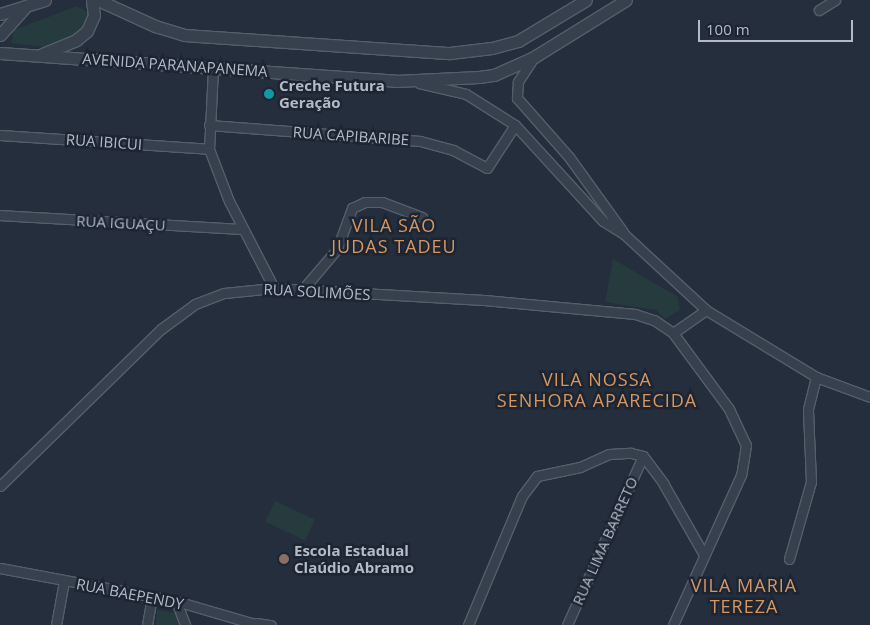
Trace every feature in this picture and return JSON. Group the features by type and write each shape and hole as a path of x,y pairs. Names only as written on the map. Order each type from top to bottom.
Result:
{"street":[{"path":"0,14 45,0"},
{"path":"38,55 76,40 87,31 94,15 92,0"},
{"name":"AVENIDA PARANAPANEMA","path":"98,0 155,26 184,35 450,53 498,46 536,32 586,0"},
{"path":"396,80 478,78 494,75 534,56 626,0"},
{"path":"819,10 835,0"},
{"path":"0,35 25,7"},
{"name":"AVENIDA PARANAPANEMA","path":"0,53 396,80 466,94 515,125 603,220 624,234 706,310 816,377 870,397"},
{"name":"AVENIDA PARANAPANEMA","path":"534,56 518,82 517,98 575,165 624,234"},
{"path":"213,68 209,149 217,176 242,229 274,288"},
{"name":"RUA CAPIBARIBE","path":"209,126 420,141 453,150 487,168 515,125"},
{"name":"RUA IBICUI","path":"0,135 209,149"},
{"path":"303,289 337,249 352,208 365,202 382,202 422,217"},
{"name":"RUA IGUAÇU","path":"0,215 242,229"},
{"name":"RUA SOLIMÕES","path":"0,486 182,312 224,293 274,288 303,289 619,311 654,320 673,333"},
{"path":"673,625 703,553 741,475 746,445 729,409 673,333 706,310"},
{"path":"789,559 811,482 808,409 816,377"},
{"path":"468,625 531,480 537,476 580,467 609,454 626,452 642,456 663,483 703,553"},
{"name":"RUA LIMA BARRETO","path":"567,625 642,456"},
{"name":"RUA BAEPENDY","path":"0,568 176,601 257,624 271,625"},
{"path":"56,625 64,580"},
{"path":"147,625 152,596"},
{"path":"176,601 185,625"}],"green space":[{"path":"77,6 89,13 86,23 72,39 45,47 11,43 14,30"},
{"path":"613,259 678,297 680,310 665,319 656,310 605,302"},
{"path":"275,501 315,520 305,540 265,522"},
{"path":"157,610 177,613 179,625 156,625"}],"place":[{"name":"Creche Futura Geração","path":"269,94"},
{"name":"Escola Estadual Claúdio Abramo","path":"284,559"}],"district":[{"name":"VILA SÃO JUDAS TADEU","path":"394,236"},
{"name":"VILA NOSSA SENHORA APARECIDA","path":"597,390"},
{"name":"VILA MARIA TEREZA","path":"744,596"}]}
